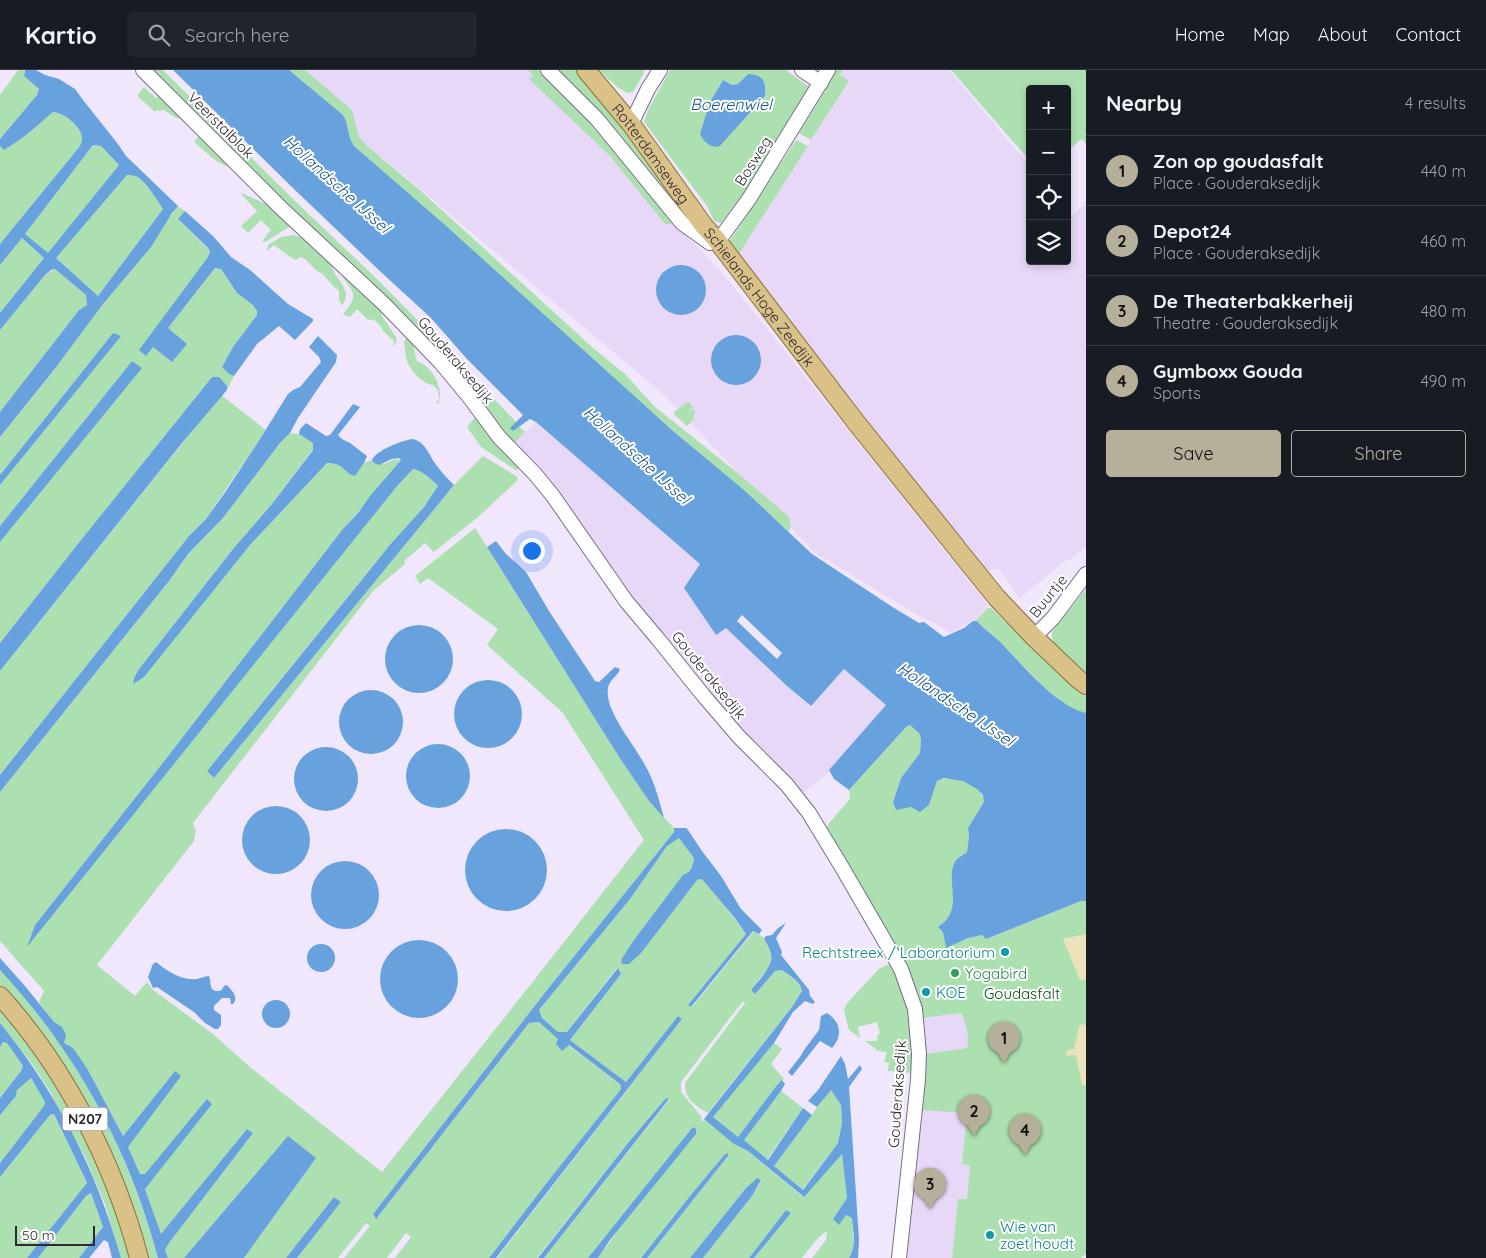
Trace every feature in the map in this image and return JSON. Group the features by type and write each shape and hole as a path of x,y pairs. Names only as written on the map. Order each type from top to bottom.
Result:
{"main road":[{"name":"Rotterdamseweg","path":"586,70 631,124 704,226 716,239"},
{"name":"Schielands Hoge Zeedijk","path":"716,239 855,420 997,598 1034,637 1086,685"},
{"name":"N207","path":"0,996 37,1042 62,1080 84,1119 117,1189 139,1258"}],"street":[{"name":"Veerstalblok","path":"143,70 275,202"},
{"name":"Schielands Hoge Zeedijk","path":"548,70 597,119 682,223 710,242 716,239"},
{"path":"802,70 821,83"},
{"name":"Bosweg","path":"716,239 722,236 749,199 828,70"},
{"path":"631,124 653,73"},
{"name":"Gouderaksedijk","path":"275,202 412,331 455,379 499,437 535,474 553,496 626,601 702,695 739,737 787,785 809,813 840,864 901,969 915,1009 919,1054 918,1080 899,1258"},
{"name":"Buurtje","path":"1034,637 1053,618 1086,574"}],"shaded area":[{"path":"272,70 528,70 533,75 530,79 610,156 724,275 989,606 976,620 950,633 814,552 664,395 366,145 359,137"},
{"path":"844,70 949,70 1026,162 1026,265 1071,265 1071,217 1086,202 1086,547 1068,561 1066,560 1020,598 999,569 985,570 739,257 740,252 849,81 841,75"},
{"path":"536,422 700,564 684,588 716,635 726,628 810,706 844,669 886,705 829,772 802,794 777,764 721,712 634,602 579,522 513,444"},
{"path":"961,1013 969,1034 968,1048 925,1054 923,1018"},
{"path":"920,1110 967,1112 962,1164 970,1166 967,1199 958,1199 952,1258 904,1258"}],"green space":[{"path":"18,70 24,70 24,76 39,89 37,95 0,139 0,95"},
{"path":"150,70 163,70 377,279 461,364 517,423 511,428 513,431 519,426 525,432 513,444 307,225"},
{"path":"289,70 305,70 352,110 359,137 366,145 421,191 592,347 626,375 654,406 788,516 791,526 789,532 354,146 343,115"},
{"path":"528,70 539,70 594,123 674,220 671,224 665,224 610,156 529,79 533,75"},
{"path":"555,70 577,70 603,95 687,216 682,215"},
{"path":"599,70 643,70 644,73 633,92 627,93 617,87"},
{"path":"670,70 786,70 812,89 746,190 721,223 714,221 707,206 644,122 648,110","holes":["748,74 765,96 719,147 702,126 714,96 723,80 732,85 738,84"]},
{"path":"843,70 840,75 849,81 811,140 799,133 825,91 824,88 835,71"},
{"path":"951,70 1086,70 1086,144 1082,139 1071,148 1071,85 1026,85 1026,156"},
{"path":"144,87 156,98 160,95 184,120 174,117 164,110 157,110 155,112 137,96"},
{"path":"53,112 62,115 79,129 82,139 80,146 0,244 0,146 4,150 33,130"},
{"path":"200,134 234,170 216,161 194,142"},
{"path":"796,140 808,146 740,252 739,257 730,241"},
{"path":"93,145 101,146 119,165 48,254 25,234"},
{"path":"127,175 139,178 151,191 163,209 98,296 56,258"},
{"path":"242,193 272,207 290,224 289,227 265,242 262,241 271,230 261,220 248,233 241,226 257,211"},
{"path":"178,206 185,211 178,219 210,251 208,257 181,296 153,347 172,362 168,328 215,268 221,269 237,293 254,305 257,311 257,315 233,347 222,367 234,376 227,390 227,386 212,377 0,643 0,542 141,368 132,361 0,526 0,485 120,336 113,333 0,475 0,437 57,366"},
{"path":"293,235 306,240 330,262 346,293 342,306 339,300 339,291 305,259 300,257 296,260 274,245 267,251 268,245 281,237"},
{"path":"22,238 44,258 0,313 0,265"},
{"path":"55,269 86,295 87,305 79,310 0,412 0,330 45,275"},
{"path":"340,270 381,309 382,316 396,337 393,347 394,341 382,330 376,321 368,320 357,309 350,317 343,314 353,300 353,295"},
{"path":"409,336 413,342 417,361 425,365 436,379 440,390 440,400 438,404 436,403 439,399 438,390 417,376 407,361 404,341"},
{"path":"221,395 266,430 206,519 189,536 0,775 0,671"},
{"path":"686,403 690,403 693,407 688,413 694,409 695,411 693,420 687,426 674,414"},
{"path":"476,416 519,467 517,471 481,447 467,427"},
{"path":"290,433 299,434 313,443 313,449 272,504 233,549 139,669 134,678 144,676 250,545 327,463 339,465 354,475 364,463 372,460 374,463 382,464 396,459 401,460 342,530 35,925 28,945 398,485 413,469 423,473 438,486 431,497 370,569 207,771 214,778 454,485 483,456 516,476 518,478 517,481 478,517 434,552 425,543 404,561 405,564 373,591 193,823 196,831 194,841 97,965 135,996 147,982 152,989 213,1034 250,1067 382,1172 644,840 563,713 487,645 498,629 428,578 420,584 415,576 475,528 621,760 649,801 674,828 674,832 547,990 373,1214 376,1219 529,1023 539,1022 559,1039 562,1050 568,1045 620,1084 621,1089 489,1258 395,1258 411,1237 406,1233 387,1258 344,1258 370,1226 366,1223 338,1258 297,1258 341,1202 334,1197 286,1258 244,1258 316,1158 288,1137 184,1258 168,1258 165,1250 169,1243 253,1133 247,1129 161,1235 145,1189 145,1175 140,1174 128,1147 175,1071 123,1136 88,1070 64,1043 54,1023 39,1002 44,991 0,941 0,792 169,581 188,554 223,518 280,443"},
{"path":"1086,589 1086,673 1058,650 1052,639 1052,632"},
{"path":"988,608 991,608 1061,676 1086,696 1086,713 1076,710 1056,698 976,620"},
{"name":"Goudasfalt","path":"911,725 919,733 921,739 920,754 901,778 893,802 929,805 937,781 951,778 966,781 973,785 982,795 985,802 968,828 967,852 957,860 952,871 952,909 949,917 942,924 946,947 968,938 982,935 986,939 1081,901 1086,901 1086,1254 1081,1258 952,1258 958,1199 967,1199 970,1166 962,1164 967,1113 920,1110 925,1054 967,1048 968,1035 966,1026 961,1013 923,1018 920,998 910,976 826,830 829,823 850,799 849,790 906,727"},
{"path":"679,837 694,858 693,866 687,873 697,880 702,879 746,934 688,1005 692,1007 754,931 764,938 771,954 771,960 769,967 751,990 755,993 775,971 782,970 797,982 802,991 792,1007 708,1113 692,1102 685,1089 685,1083 745,1003 743,1001 681,1082 681,1092 701,1116 702,1122 704,1119 732,1140 734,1144 748,1151 803,1197 842,1153 847,1198 833,1219 846,1215 852,1218 853,1252 849,1258 812,1258 826,1240 827,1231 818,1238 802,1258 754,1258 791,1213 786,1210 749,1258 703,1258 752,1196 761,1181 757,1178 746,1188 690,1258 647,1258 728,1156 728,1153 725,1154 694,1191 641,1258 598,1258 693,1128 588,1258 544,1258 669,1100 666,1098 537,1258 497,1258 682,1019 678,1016 626,1082 570,1040 621,974 617,968 567,1032 558,1033 542,1018 539,1010 630,899 667,846"},
{"path":"886,965 893,967 911,1018 914,1056 913,1073 888,1071 889,1063 884,1062 887,1052 878,1051 865,1041 877,1041 878,1034 880,1033 877,1022 858,1027 860,1038 849,1030 844,1010 847,1003 879,969"},
{"path":"0,970 54,1035 77,1069 97,1104 131,1178 146,1217 158,1258 145,1258 126,1196 0,988"},
{"path":"0,1005 57,1084 97,1158 133,1258 121,1258 105,1204 85,1157 49,1090 32,1064 0,1023"},
{"path":"3,1042 7,1043 23,1066 0,1098 0,1047"},
{"path":"774,1043 782,1049 771,1064 784,1079 777,1085 738,1137 712,1117"},
{"path":"28,1078 31,1078 45,1102 44,1106 0,1163 0,1115 16,1096 17,1090"},
{"path":"831,1089 841,1105 842,1123 838,1143 802,1190 774,1166"},
{"path":"781,1091 803,1108 767,1160 743,1140"},
{"path":"54,1114 87,1184 27,1258 0,1258 0,1177 50,1115"},
{"path":"91,1193 103,1227 79,1258 38,1258 86,1196"}],"sand":[{"path":"1086,934 1086,980 1080,980 1063,939"},
{"path":"1080,1024 1086,1025 1086,1086 1082,1085 1076,1055 1066,1056 1067,1050 1074,1049"}],"water":[{"path":"25,70 36,70 59,79 75,89 126,156 178,206 151,247 103,304 57,366 0,437 0,412 79,310 87,305 86,295 55,269 51,270 0,330 0,313 44,258 22,238 0,265 0,244 80,146 82,139 79,129 71,121 53,112 28,134 4,150 0,146 0,139 37,95 39,89 24,76","holes":["93,145 101,146 119,165 48,253 25,234","127,175 135,176 143,181 163,209 98,296 56,258"]},
{"name":"Hollandsche IJssel","path":"173,70 289,70 343,115 354,146 445,225 672,430 745,491 812,554 894,608 919,623 924,622 944,637 964,628 973,621 977,621 1051,693 1074,709 1086,713 1086,901 1081,901 986,939 982,935 968,938 946,948 943,932 938,927 947,919 952,909 953,868 956,861 967,852 968,828 984,802 983,795 963,781 944,778 937,781 929,805 920,812 911,807 896,810 893,802 901,778 920,753 921,739 919,733 910,725 906,727 849,790 834,779 829,770 886,705 844,669 811,706 726,628 716,635 684,588 700,564 536,422 530,419 513,431 510,428 523,415 467,359 431,318 296,191"},
{"name":"Boerenwiel","path":"748,74 761,77 765,86 765,96 720,146 711,146 700,134 709,104 723,80 732,85 738,84"},
{"path":"185,211 214,237 231,257 250,270 288,304 313,319 295,340 279,326 257,344 234,376 222,367 233,347 257,315 257,311 253,305 237,293 221,269 215,268 168,328 187,344 172,362 153,347 146,356 139,350 208,257 210,251 178,219"},
{"path":"676,265 686,265 699,272 706,285 706,295 699,308 686,315 676,315 667,311 660,304 656,295 656,285 660,276 667,269"},
{"path":"113,333 121,336 0,485 0,475"},
{"path":"731,335 741,335 754,342 761,355 761,365 754,378 741,385 731,385 722,381 715,374 711,365 711,355 715,346 722,339"},
{"path":"318,336 337,355 336,362 290,433 280,443 223,518 188,554 169,581 0,792 0,775 189,536 206,519 288,394 300,387 321,362 319,357 309,347"},
{"path":"132,361 142,368 0,542 0,526"},
{"path":"212,377 219,377 227,386 227,390 182,443 0,671 0,643"},
{"path":"353,404 360,407 338,435 367,456 355,476 348,473 341,466 327,463 250,545 144,677 133,684 139,669 313,450 313,443 299,434 300,429 306,423 326,436 330,435"},
{"path":"413,439 422,443 439,469 454,485 214,778 207,771 389,546 424,507 438,486 423,473 413,469 398,485 27,947 35,925 342,530 401,460 399,458 392,459 379,465 372,460 374,456 390,446"},
{"path":"496,541 506,554 526,572 595,681 599,682 615,667 620,669 610,683 608,697 616,718 649,773 664,818 649,801 621,760 487,547"},
{"path":"419,625 432,627 443,635 451,646 453,659 451,672 443,683 432,691 419,693 406,691 395,683 387,672 385,659 387,646 395,635 406,627"},
{"path":"488,680 501,682 512,690 520,701 522,714 520,727 512,738 501,746 488,748 475,746 464,738 456,727 454,714 456,701 464,690 475,682"},
{"path":"371,690 383,693 394,699 400,710 403,722 400,734 394,745 383,751 371,754 359,751 348,745 342,734 339,722 342,710 348,699 359,693"},
{"path":"438,744 456,750 464,758 470,776 464,794 456,802 438,808 420,802 412,794 406,776 412,758 420,750"},
{"path":"326,747 344,753 352,761 358,779 352,797 344,805 326,811 308,805 300,797 294,779 300,761 308,753"},
{"path":"276,806 289,808 300,816 308,827 310,840 308,853 300,864 289,872 276,874 263,872 252,864 244,853 242,840 244,827 252,816 263,808"},
{"path":"674,828 686,828 688,830 721,876 741,909 762,930 759,934 753,931 691,1007 688,1005 746,934 702,879 697,880 641,953 629,964 622,964 621,960 634,940 683,875 692,866 694,858 679,838 667,846 630,899 539,1010 542,1018 558,1032 567,1032 618,968 621,974 570,1040 626,1082 678,1016 682,1019 496,1258 489,1258 621,1089 620,1084 569,1045 562,1051 556,1044 558,1039 539,1022 529,1023 376,1219 373,1214 547,990 674,832"},
{"path":"506,829 522,832 535,841 544,854 547,870 544,886 535,899 522,908 506,911 490,908 477,899 468,886 465,870 468,854 477,841 490,832"},
{"path":"345,861 358,863 369,871 377,882 379,895 377,908 369,919 358,927 345,929 332,927 321,919 313,908 311,895 313,882 321,871 332,863"},
{"path":"786,923 776,938 782,952 781,955 809,990 810,996 815,1002 813,1004 805,1001 793,1012 774,1043 713,1117 738,1137 782,1080 785,1084 781,1091 744,1140 768,1160 803,1108 812,1115 774,1166 803,1190 838,1143 842,1123 841,1105 831,1090 817,1107 808,1101 818,1090 841,1056 848,1079 860,1065 862,1069 849,1087 859,1240 858,1258 849,1258 854,1244 852,1218 846,1215 839,1225 833,1219 847,1198 842,1154 804,1197 748,1151 734,1144 704,1119 792,1007 802,991 797,982 782,970 775,971 755,994 751,990 765,973 771,959 770,950 764,938 772,935"},
{"path":"411,940 427,940 441,946 452,957 458,971 458,987 452,1001 441,1012 427,1018 411,1018 397,1012 386,1001 380,987 380,971 386,957 397,946"},
{"path":"321,944 331,948 335,958 331,968 321,972 311,968 307,958 311,948"},
{"path":"0,958 54,1022 62,1027 66,1035 64,1043 73,1048 88,1070 123,1136 175,1071 181,1076 128,1147 140,1174 145,1174 207,1099 212,1104 145,1189 161,1234 247,1129 253,1133 169,1243 165,1250 168,1258 158,1258 132,1179 116,1141 97,1104 53,1035 0,970"},
{"path":"156,962 180,977 197,979 209,976 212,988 215,991 222,990 227,985 234,994 235,1001 231,1004 230,998 222,998 214,1006 214,1010 221,1015 221,1025 218,1029 205,1023 194,1012 157,987 153,988 148,977 153,964"},
{"path":"276,1000 286,1004 290,1014 286,1024 276,1028 266,1024 262,1014 266,1004"},
{"path":"827,1013 838,1025 839,1034 836,1043 832,1048 820,1041 792,1076 788,1072 819,1030 821,1016"},
{"path":"0,1023 40,1078 73,1134 100,1194 121,1258 112,1258 108,1242 104,1240 89,1258 79,1258 103,1227 91,1193 86,1196 38,1258 27,1258 87,1183 54,1114 50,1115 0,1177 0,1163 44,1106 45,1102 31,1078 17,1090 16,1096 0,1115 0,1098 23,1066 7,1043 3,1042 0,1047"},
{"path":"666,1098 669,1099 544,1258 538,1258 628,1143"},
{"path":"693,1127 696,1129 696,1134 610,1240 598,1258 588,1258"},
{"path":"288,1136 316,1158 244,1258 184,1258"},
{"path":"728,1153 728,1156 647,1258 641,1258 694,1191 725,1154"},
{"path":"757,1178 761,1180 752,1196 703,1258 690,1258 746,1188"},
{"path":"334,1197 341,1202 297,1258 286,1258"},
{"path":"786,1210 791,1213 754,1258 749,1258"}],"pier":[{"path":"742,615 782,653 777,659 737,621"}],"place":[{"name":"Rechtstreex / Laboratorium","path":"1005,952"},
{"name":"Yogabird","path":"955,973"},
{"name":"KOE","path":"926,992"},
{"name":"Zon op goudasfalt","path":"1004,1063"},
{"name":"Depot24","path":"974,1136"},
{"name":"Gymboxx Gouda","path":"1025,1155"},
{"name":"De Theaterbakkerheij","path":"930,1209"},
{"name":"Wie van zoet houdt","path":"990,1235"}]}
